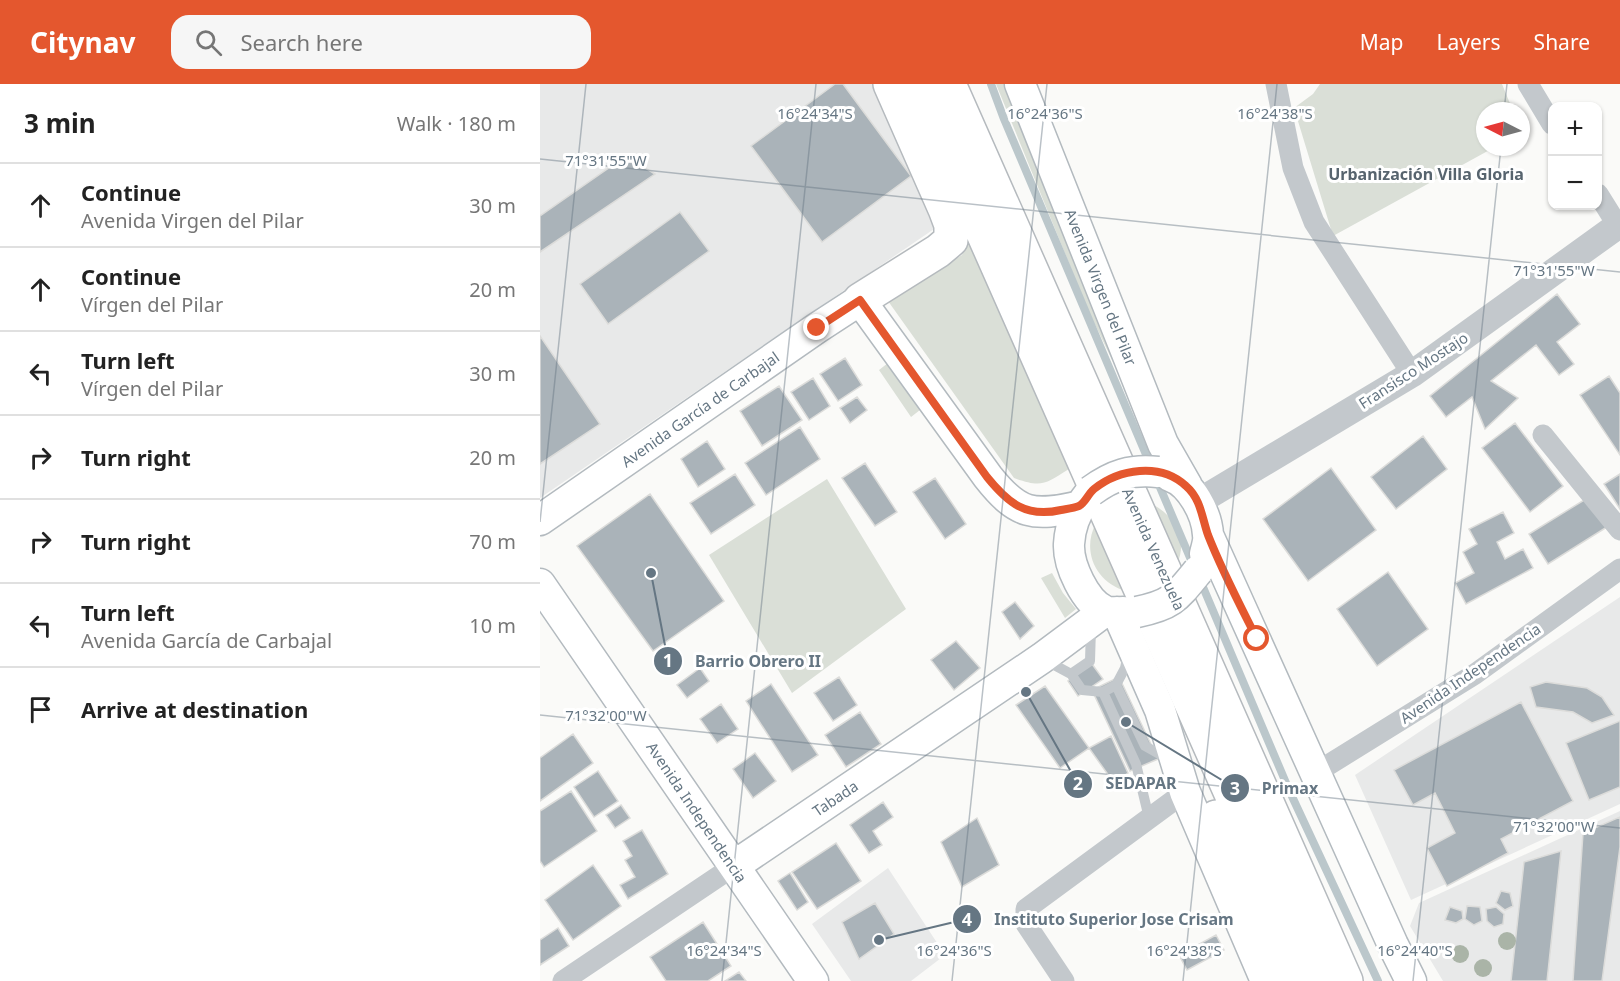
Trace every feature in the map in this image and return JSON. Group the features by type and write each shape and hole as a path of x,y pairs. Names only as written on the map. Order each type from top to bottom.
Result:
{"main road":[{"path":"890,84 945,208 951,225 951,240 938,251 860,300 987,477 1010,502 1020,508 1040,512 1056,511 1086,498"},
{"name":"Avenida Venezuela","path":"917,84 1314,981"},
{"name":"Avenida Venezuela","path":"949,84 1346,981"},
{"name":"Avenida Virgen del Pilar","path":"1020,84 1163,444 1193,494"},
{"name":"Avenida García de Carbajal","path":"540,520 860,300"},
{"path":"1266,981 1185,792 1160,710 1130,645 1112,614 1083,589 1072,568 1069,545 1072,522 1086,498 1106,480 1122,473 1140,470 1158,472 1175,478 1193,494 1208,535 1411,981"},
{"path":"1112,614 1158,608 1170,603 1198,571 1205,557 1208,535"},
{"name":"Avenida Independencia","path":"540,584 813,981"},
{"name":"Tabada","path":"734,867 1042,658 1112,614"},
{"path":"1164,643 1192,746 1212,807 1288,981"}],"street":[{"path":"1276,84 1293,168 1314,222 1412,374"},
{"path":"1528,84 1548,117"},
{"path":"1602,200 1619,225"},
{"name":"Fransisco Mostajo","path":"1193,494 1412,374 1619,225"},
{"path":"1543,435 1620,530"},
{"name":"Avenida Independencia","path":"1317,772 1475,674 1620,569"},
{"path":"1064,981 1026,924 1026,909 1185,792"},
{"name":"Tabada","path":"564,981 734,867"}],"lane":[{"path":"1071,674 1090,661 1112,614"},
{"path":"1042,658 1071,674 1082,690 1102,692 1116,685 1125,668 1130,645"},
{"path":"1116,685 1145,746 1176,763"},
{"path":"1102,692 1136,764 1149,818"}],"shaded area":[{"path":"540,84 874,84 934,229 540,498"},
{"path":"996,84 1007,84 1127,391 1088,310"},
{"path":"1320,84 1502,84 1509,102 1476,102 1476,156 1479,156 1333,236 1294,108 1313,94"},
{"path":"968,240 1069,469 1043,483 1031,483 1014,478 888,301 962,255"},
{"path":"888,363 920,410 911,417 879,370"},
{"path":"827,479 906,609 792,693 709,555"},
{"path":"1150,503 1166,514 1177,528 1181,545 1177,564"},
{"path":"1096,523 1126,591 1107,581 1094,564 1090,544"},
{"path":"1052,573 1063,593 1076,609 1065,618 1041,578"},
{"path":"1620,597 1620,804 1411,900 1355,775"},
{"path":"1620,811 1620,981 1443,981 1410,926 1419,903"},
{"path":"888,868 945,955 911,981 851,981 812,924"}],"building":[{"path":"835,84 843,84 911,176 822,242 751,146"},
{"path":"626,156 655,174 540,252 540,216"},
{"path":"680,212 709,251 608,324 580,284"},
{"path":"1557,294 1580,324 1557,342 1574,364 1559,375 1536,345 1491,381 1518,398 1485,429 1472,397 1446,417 1430,396"},
{"path":"540,336 600,424 540,464"},
{"path":"845,358 862,385 838,401 820,374"},
{"path":"1609,376 1620,393 1620,455 1580,395"},
{"path":"813,378 830,406 809,420 791,392"},
{"path":"779,386 802,420 762,446 740,411"},
{"path":"857,397 867,410 850,423 840,408"},
{"path":"1515,423 1563,486 1530,512 1482,448"},
{"path":"800,427 820,459 766,495 745,463"},
{"path":"1423,436 1447,469 1396,509 1371,477"},
{"path":"707,441 725,469 698,487 681,459"},
{"path":"865,463 897,512 875,526 842,478"},
{"path":"1331,468 1376,530 1308,581 1263,519"},
{"path":"735,474 755,505 711,534 690,503"},
{"path":"1620,474 1620,509 1604,484"},
{"path":"935,478 966,524 945,539 913,492"},
{"path":"650,494 724,601 653,651 577,546"},
{"path":"1589,497 1607,527 1548,564 1529,534"},
{"path":"1503,512 1514,533 1497,542 1505,559 1523,549 1533,568 1466,604 1455,583 1474,573 1463,552 1477,544 1469,529"},
{"path":"1388,572 1428,629 1377,666 1337,609"},
{"path":"1015,602 1034,626 1020,639 1002,612"},
{"path":"956,641 980,668 954,690 931,660"},
{"path":"1092,664 1103,679 1078,696 1068,681"},
{"path":"700,668 709,681 687,698 677,685"},
{"path":"839,677 857,705 833,721 814,693"},
{"path":"1119,677 1158,759 1130,771 1092,690"},
{"path":"1546,682 1587,688 1602,697 1614,715 1592,723 1573,712 1536,707 1530,687"},
{"path":"771,684 818,755 792,772 746,701"},
{"path":"1045,686 1089,748 1060,768 1016,705"},
{"path":"1521,702 1573,801 1501,839 1508,853 1447,886 1427,848 1455,833 1435,793 1413,805 1394,770"},
{"path":"721,704 738,729 717,743 700,719"},
{"path":"860,712 881,744 846,767 825,735"},
{"path":"1620,721 1620,787 1589,800 1566,743"},
{"path":"573,734 593,763 540,801 540,758"},
{"path":"1111,736 1128,773 1114,783 1089,748"},
{"path":"755,753 776,781 753,798 733,769"},
{"path":"598,771 618,801 594,817 574,787"},
{"path":"571,791 597,831 544,867 540,861 540,811"},
{"path":"883,802 893,817 873,831 882,845 869,853 850,825"},
{"path":"621,805 630,818 615,828 606,815"},
{"path":"1620,817 1620,847 1602,981 1573,981 1583,833"},
{"path":"977,818 999,865 962,887 941,842"},
{"path":"642,830 668,874 628,899 620,885 635,877 625,860 632,856 623,841"},
{"path":"836,843 861,881 817,909 792,872"},
{"path":"1561,851 1547,981 1511,981 1524,862"},
{"path":"593,865 621,906 573,940 545,900"},
{"path":"790,873 808,902 797,910 778,881"},
{"path":"1501,891 1510,893 1513,906 1505,910 1496,903"},
{"path":"875,903 894,934 859,959 842,922"},
{"path":"1467,906 1480,907 1482,921 1474,925 1465,919"},
{"path":"1450,907 1462,911 1463,919 1456,923 1445,920"},
{"path":"1496,907 1504,914 1503,924 1494,927 1487,921 1486,909"},
{"path":"703,922 731,966 708,981 666,981 650,957"},
{"path":"558,928 569,946 540,965 540,940"},
{"path":"1216,935 1224,950 1187,970 1179,955"},
{"path":"739,972 746,981 725,981"}],"waterway":[{"path":"991,84 1150,464"},
{"path":"1156,478 1194,567"},
{"path":"1200,580 1289,790 1378,981"}],"place":[{"name":"Barrio Obrero II","path":"651,573"},
{"name":"SEDAPAR","path":"1026,692"},
{"name":"Primax","path":"1126,722"},
{"name":"Instituto Superior Jose Crisam","path":"879,940"}],"district":[{"name":"Urbanización Villa Gloria","path":"1426,174"}],"route":[{"path":"817,328 860,300 987,477 1010,502 1020,508 1040,512 1080,506 1091,491 1106,480 1122,473 1140,470 1158,472 1175,478 1187,486 1198,502 1208,535 1257,639"}]}
